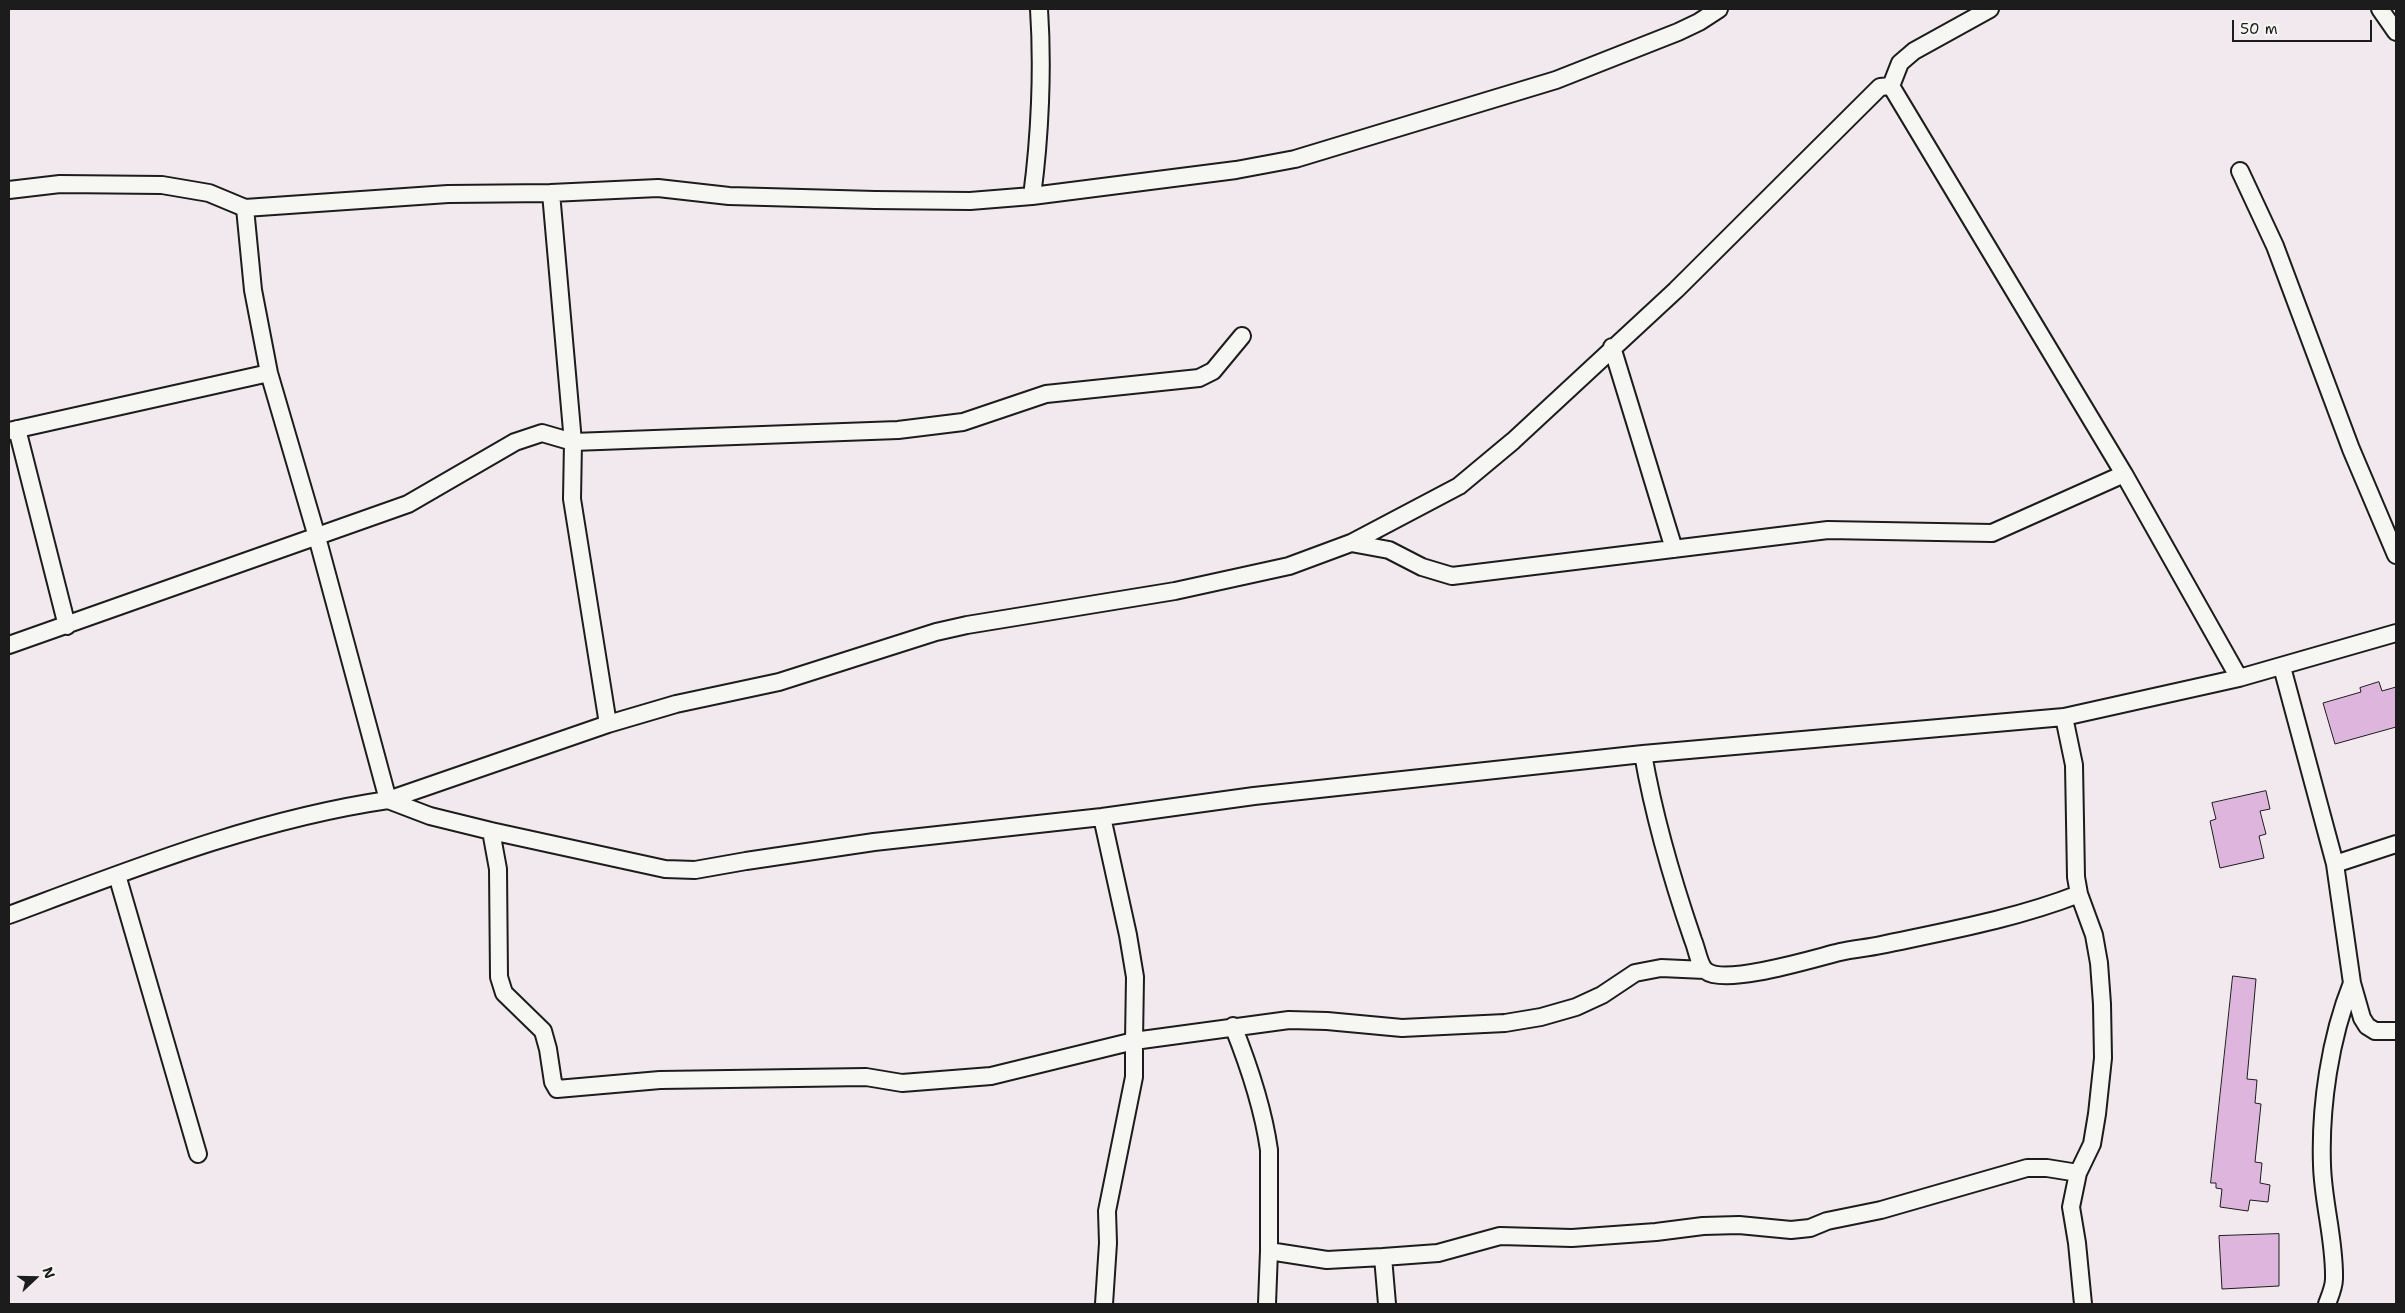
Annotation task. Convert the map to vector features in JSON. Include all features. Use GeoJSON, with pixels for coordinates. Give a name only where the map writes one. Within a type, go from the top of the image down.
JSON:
{"type":"FeatureCollection","features":[{"type":"Feature","properties":{"kind":"street"},"geometry":{"type":"LineString","coordinates":[[1032,196],[1036,169],[1041,51],[1039,9]]}},
{"type":"Feature","properties":{"kind":"street"},"geometry":{"type":"LineString","coordinates":[[9,190],[60,184],[162,185],[208,193],[245,208],[448,194],[552,193],[658,188],[729,196],[875,200],[970,201],[1032,196],[1236,170],[1295,159],[1556,80],[1678,32],[1699,22],[1719,9]]}},
{"type":"Feature","properties":{"kind":"street"},"geometry":{"type":"LineString","coordinates":[[1891,86],[1900,63],[1914,51],[1990,9]]}},
{"type":"Feature","properties":{"kind":"street"},"geometry":{"type":"LineString","coordinates":[[2380,9],[2396,32]]}},
{"type":"Feature","properties":{"kind":"street"},"geometry":{"type":"LineString","coordinates":[[9,915],[117,874],[243,833],[358,805],[388,800],[608,724],[676,704],[779,682],[936,632],[967,625],[1175,592],[1289,566],[1351,543],[1459,486],[1513,441],[1683,283],[1880,88],[1891,86]]}},
{"type":"Feature","properties":{"kind":"street"},"geometry":{"type":"LineString","coordinates":[[1891,86],[2124,474],[2239,678]]}},
{"type":"Feature","properties":{"kind":"street"},"geometry":{"type":"LineString","coordinates":[[2240,171],[2275,246],[2351,449],[2396,555]]}},
{"type":"Feature","properties":{"kind":"street"},"geometry":{"type":"LineString","coordinates":[[552,193],[573,442],[572,499],[608,724]]}},
{"type":"Feature","properties":{"kind":"street"},"geometry":{"type":"LineString","coordinates":[[245,208],[254,290],[269,373],[317,537],[388,800]]}},
{"type":"Feature","properties":{"kind":"street"},"geometry":{"type":"LineString","coordinates":[[9,645],[408,504],[515,442],[542,433],[573,442],[898,430],[963,422],[1046,394],[1199,378],[1213,371],[1242,336]]}},
{"type":"Feature","properties":{"kind":"street"},"geometry":{"type":"LineString","coordinates":[[1612,347],[1674,549]]}},
{"type":"Feature","properties":{"kind":"street"},"geometry":{"type":"LineString","coordinates":[[67,626],[13,430],[269,373]]}},
{"type":"Feature","properties":{"kind":"street"},"geometry":{"type":"LineString","coordinates":[[1351,543],[1389,550],[1422,567],[1452,576],[1828,530],[1992,533],[2124,474]]}},
{"type":"Feature","properties":{"kind":"street"},"geometry":{"type":"LineString","coordinates":[[388,800],[430,816],[490,831],[665,870],[695,870],[874,842],[1102,817],[1254,796],[1644,754],[2064,717],[2239,678],[2396,633]]}},
{"type":"Feature","properties":{"kind":"street"},"geometry":{"type":"LineString","coordinates":[[2282,667],[2335,864],[2352,983],[2362,1018],[2367,1026],[2375,1031],[2396,1032]]}},
{"type":"Feature","properties":{"kind":"street"},"geometry":{"type":"LineString","coordinates":[[2064,717],[2074,765],[2076,877],[2079,894],[2094,935],[2099,963],[2103,1058],[2092,1144],[2078,1173],[2071,1207],[2078,1251],[2083,1304]]}},
{"type":"Feature","properties":{"kind":"street"},"geometry":{"type":"LineString","coordinates":[[1644,754],[1649,789],[1663,844],[1679,899],[1704,970]]}},
{"type":"Feature","properties":{"kind":"street"},"geometry":{"type":"LineString","coordinates":[[1102,817],[1128,935],[1135,977],[1134,1076],[1106,1211],[1108,1243],[1104,1304]]}},
{"type":"Feature","properties":{"kind":"street"},"geometry":{"type":"LineString","coordinates":[[490,831],[498,869],[499,977],[504,993],[543,1032],[548,1049],[553,1082],[557,1089],[669,1080],[866,1077],[902,1083],[922,1082],[991,1076],[1134,1041],[1233,1026],[1289,1020],[1327,1021],[1402,1028],[1505,1022],[1541,1017],[1576,1007],[1602,995],[1635,972],[1661,968],[1704,970],[1724,975],[1755,972],[2017,915],[2079,894]]}},
{"type":"Feature","properties":{"kind":"street"},"geometry":{"type":"LineString","coordinates":[[2335,864],[2396,844]]}},
{"type":"Feature","properties":{"kind":"street"},"geometry":{"type":"LineString","coordinates":[[117,874],[198,1154]]}},
{"type":"Feature","properties":{"kind":"street"},"geometry":{"type":"LineString","coordinates":[[2327,1304],[2334,1280],[2322,1165],[2325,1108],[2330,1060],[2339,1015],[2352,983]]}},
{"type":"Feature","properties":{"kind":"street"},"geometry":{"type":"LineString","coordinates":[[1233,1026],[1249,1067],[1267,1135],[1269,1150],[1267,1304]]}},
{"type":"Feature","properties":{"kind":"street"},"geometry":{"type":"LineString","coordinates":[[1269,1251],[1327,1260],[1438,1253],[1500,1236],[1572,1238],[1656,1232],[1703,1226],[1739,1225],[1791,1230],[1810,1228],[1828,1221],[1881,1210],[2027,1168],[2047,1168],[2078,1173]]}},
{"type":"Feature","properties":{"kind":"street"},"geometry":{"type":"LineString","coordinates":[[1384,1257],[1387,1304]]}},
{"type":"Feature","properties":{"kind":"building"},"geometry":{"type":"Polygon","coordinates":[[[2379,682],[2382,691],[2396,687],[2396,727],[2335,744],[2323,703],[2361,692],[2360,688],[2379,682]]]}},
{"type":"Feature","properties":{"kind":"building"},"geometry":{"type":"Polygon","coordinates":[[[2266,791],[2270,809],[2260,811],[2266,834],[2259,836],[2264,858],[2220,868],[2210,821],[2216,819],[2212,803],[2266,791]]]}},
{"type":"Feature","properties":{"kind":"building"},"geometry":{"type":"Polygon","coordinates":[[[2233,976],[2256,979],[2247,1079],[2257,1080],[2255,1103],[2261,1104],[2255,1162],[2262,1163],[2260,1183],[2270,1185],[2268,1202],[2250,1200],[2248,1211],[2220,1207],[2222,1189],[2216,1188],[2216,1183],[2211,1183],[2233,976]]]}},
{"type":"Feature","properties":{"kind":"building"},"geometry":{"type":"Polygon","coordinates":[[[2279,1234],[2279,1286],[2222,1289],[2219,1236],[2279,1234]]]}}]}
